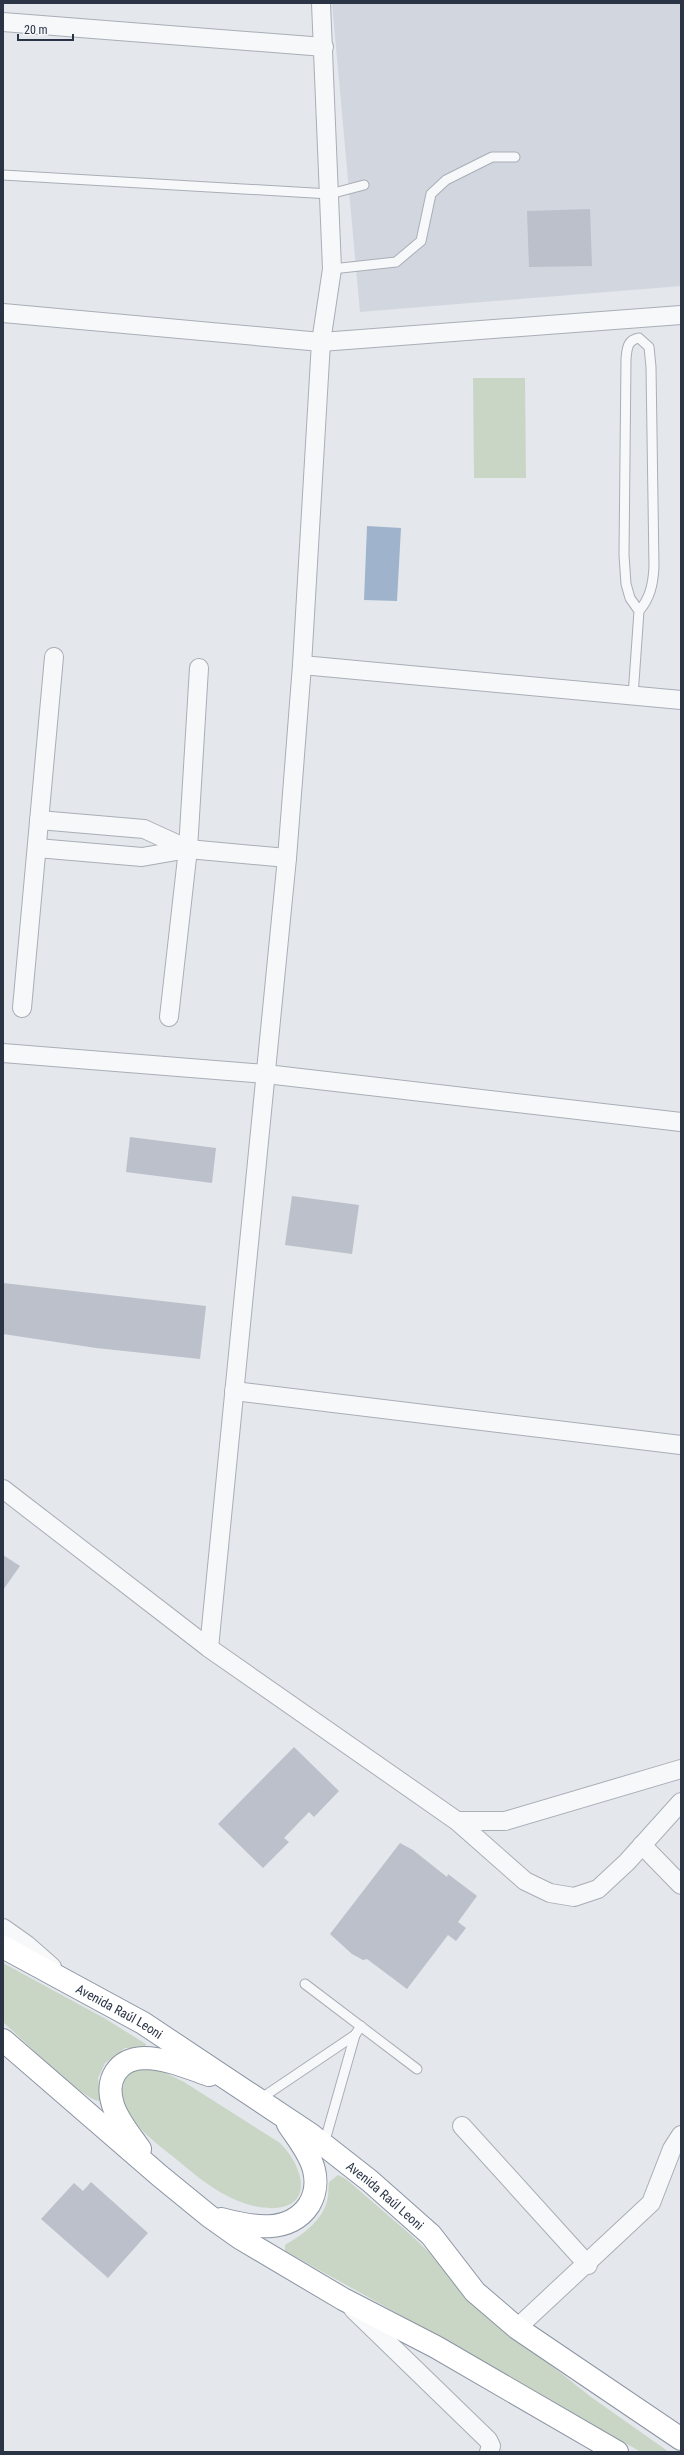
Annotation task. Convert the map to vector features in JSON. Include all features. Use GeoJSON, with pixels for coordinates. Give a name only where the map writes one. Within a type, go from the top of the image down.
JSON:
{"type":"FeatureCollection","features":[{"type":"Feature","properties":{"kind":"highway","name":"Avenida Raúl Leoni"},"geometry":{"type":"LineString","coordinates":[[3,1947],[143,2023],[260,2099],[324,2145],[370,2180],[431,2235],[475,2292],[517,2328],[681,2439]]}},
{"type":"Feature","properties":{"kind":"highway"},"geometry":{"type":"LineString","coordinates":[[3,2040],[208,2216],[277,2261],[342,2298],[436,2347],[618,2452]]}},
{"type":"Feature","properties":{"kind":"highway"},"geometry":{"type":"LineString","coordinates":[[160,2176],[135,2141],[112,2104],[111,2085],[115,2070],[122,2064],[143,2058],[190,2068],[239,2085]]}},
{"type":"Feature","properties":{"kind":"highway"},"geometry":{"type":"LineString","coordinates":[[208,2216],[248,2226],[270,2227],[298,2218],[306,2209],[313,2198],[316,2179],[314,2168],[309,2156],[281,2114]]}},
{"type":"Feature","properties":{"kind":"street"},"geometry":{"type":"LineString","coordinates":[[209,1648],[287,858],[302,665],[321,342],[332,269],[324,47],[320,3]]}},
{"type":"Feature","properties":{"kind":"street"},"geometry":{"type":"LineString","coordinates":[[3,22],[324,47]]}},
{"type":"Feature","properties":{"kind":"street"},"geometry":{"type":"LineString","coordinates":[[3,313],[321,342],[681,314]]}},
{"type":"Feature","properties":{"kind":"street"},"geometry":{"type":"LineString","coordinates":[[22,1008],[54,657]]}},
{"type":"Feature","properties":{"kind":"street"},"geometry":{"type":"LineString","coordinates":[[302,665],[681,700]]}},
{"type":"Feature","properties":{"kind":"street"},"geometry":{"type":"LineString","coordinates":[[169,1017],[188,849],[199,668]]}},
{"type":"Feature","properties":{"kind":"street"},"geometry":{"type":"LineString","coordinates":[[39,820],[144,830],[188,849]]}},
{"type":"Feature","properties":{"kind":"street"},"geometry":{"type":"LineString","coordinates":[[37,848],[142,857],[188,849],[287,858]]}},
{"type":"Feature","properties":{"kind":"street"},"geometry":{"type":"LineString","coordinates":[[3,1053],[266,1074],[681,1122]]}},
{"type":"Feature","properties":{"kind":"street"},"geometry":{"type":"LineString","coordinates":[[234,1391],[681,1444]]}},
{"type":"Feature","properties":{"kind":"street"},"geometry":{"type":"LineString","coordinates":[[3,1489],[209,1648],[457,1821],[524,1881],[550,1893],[574,1897],[598,1889],[642,1845],[681,1802]]}},
{"type":"Feature","properties":{"kind":"street"},"geometry":{"type":"LineString","coordinates":[[457,1821],[505,1821],[681,1769]]}},
{"type":"Feature","properties":{"kind":"street"},"geometry":{"type":"LineString","coordinates":[[642,1845],[681,1885]]}},
{"type":"Feature","properties":{"kind":"street","name":"Avenida Raúl Leoni"},"geometry":{"type":"LineString","coordinates":[[3,1928],[27,1945],[66,1980]]}},
{"type":"Feature","properties":{"kind":"street"},"geometry":{"type":"LineString","coordinates":[[462,2126],[588,2265]]}},
{"type":"Feature","properties":{"kind":"street"},"geometry":{"type":"LineString","coordinates":[[517,2328],[588,2265],[651,2203],[672,2149],[681,2135]]}},
{"type":"Feature","properties":{"kind":"street"},"geometry":{"type":"LineString","coordinates":[[342,2298],[488,2440],[491,2446],[490,2452]]}},
{"type":"Feature","properties":{"kind":"lane"},"geometry":{"type":"LineString","coordinates":[[332,269],[396,262],[422,241],[431,194],[446,180],[492,157],[515,157]]}},
{"type":"Feature","properties":{"kind":"lane"},"geometry":{"type":"LineString","coordinates":[[3,175],[330,194],[364,186]]}},
{"type":"Feature","properties":{"kind":"lane"},"geometry":{"type":"LineString","coordinates":[[633,696],[639,612],[648,600],[653,583],[654,568],[651,366],[649,347],[639,338],[632,339],[629,343],[626,359],[624,555],[626,584],[630,598],[639,612]]}},
{"type":"Feature","properties":{"kind":"lane"},"geometry":{"type":"LineString","coordinates":[[305,1984],[417,2069]]}},
{"type":"Feature","properties":{"kind":"lane"},"geometry":{"type":"LineString","coordinates":[[324,2145],[355,2035],[361,2026]]}},
{"type":"Feature","properties":{"kind":"lane"},"geometry":{"type":"LineString","coordinates":[[260,2099],[355,2035]]}},
{"type":"Feature","properties":{"kind":"shaded area"},"geometry":{"type":"Polygon","coordinates":[[[332,3],[681,3],[681,286],[360,312],[332,3]]]}},
{"type":"Feature","properties":{"kind":"green space"},"geometry":{"type":"Polygon","coordinates":[[[473,378],[525,378],[526,478],[474,478],[473,378]]]}},
{"type":"Feature","properties":{"kind":"green space"},"geometry":{"type":"Polygon","coordinates":[[[3,1963],[104,2018],[146,2044],[145,2048],[125,2048],[105,2063],[98,2078],[101,2101],[93,2099],[68,2081],[3,2022],[3,1963]]]}},
{"type":"Feature","properties":{"kind":"green space"},"geometry":{"type":"Polygon","coordinates":[[[143,2068],[162,2071],[184,2082],[280,2143],[290,2154],[297,2166],[301,2189],[297,2198],[289,2205],[277,2208],[259,2207],[236,2200],[214,2189],[156,2143],[145,2133],[128,2113],[123,2101],[121,2088],[124,2075],[143,2068]]]}},
{"type":"Feature","properties":{"kind":"green space"},"geometry":{"type":"Polygon","coordinates":[[[338,2175],[346,2179],[411,2235],[528,2347],[591,2397],[669,2452],[641,2452],[458,2347],[285,2251],[285,2245],[310,2227],[321,2215],[328,2199],[329,2182],[338,2175]]]}},
{"type":"Feature","properties":{"kind":"water"},"geometry":{"type":"Polygon","coordinates":[[[367,526],[401,528],[397,601],[364,600],[367,526]]]}},
{"type":"Feature","properties":{"kind":"building"},"geometry":{"type":"Polygon","coordinates":[[[590,209],[592,266],[529,267],[527,211],[590,209]]]}},
{"type":"Feature","properties":{"kind":"building"},"geometry":{"type":"Polygon","coordinates":[[[130,1137],[216,1148],[212,1183],[126,1172],[130,1137]]]}},
{"type":"Feature","properties":{"kind":"building"},"geometry":{"type":"Polygon","coordinates":[[[292,1196],[359,1205],[352,1254],[285,1245],[292,1196]]]}},
{"type":"Feature","properties":{"kind":"building"},"geometry":{"type":"Polygon","coordinates":[[[3,1283],[206,1306],[200,1359],[96,1348],[3,1334],[3,1283]]]}},
{"type":"Feature","properties":{"kind":"building"},"geometry":{"type":"Polygon","coordinates":[[[3,1555],[20,1566],[3,1590],[3,1555]]]}},
{"type":"Feature","properties":{"kind":"building"},"geometry":{"type":"Polygon","coordinates":[[[294,1747],[339,1791],[314,1817],[309,1812],[284,1838],[289,1842],[263,1868],[218,1824],[294,1747]]]}},
{"type":"Feature","properties":{"kind":"building"},"geometry":{"type":"Polygon","coordinates":[[[400,1843],[413,1850],[447,1877],[448,1874],[477,1896],[458,1922],[466,1928],[456,1941],[448,1935],[407,1989],[367,1959],[363,1960],[352,1954],[330,1934],[400,1843]]]}},
{"type":"Feature","properties":{"kind":"building"},"geometry":{"type":"Polygon","coordinates":[[[91,2182],[148,2233],[108,2278],[41,2219],[74,2183],[83,2191],[91,2182]]]}}]}
